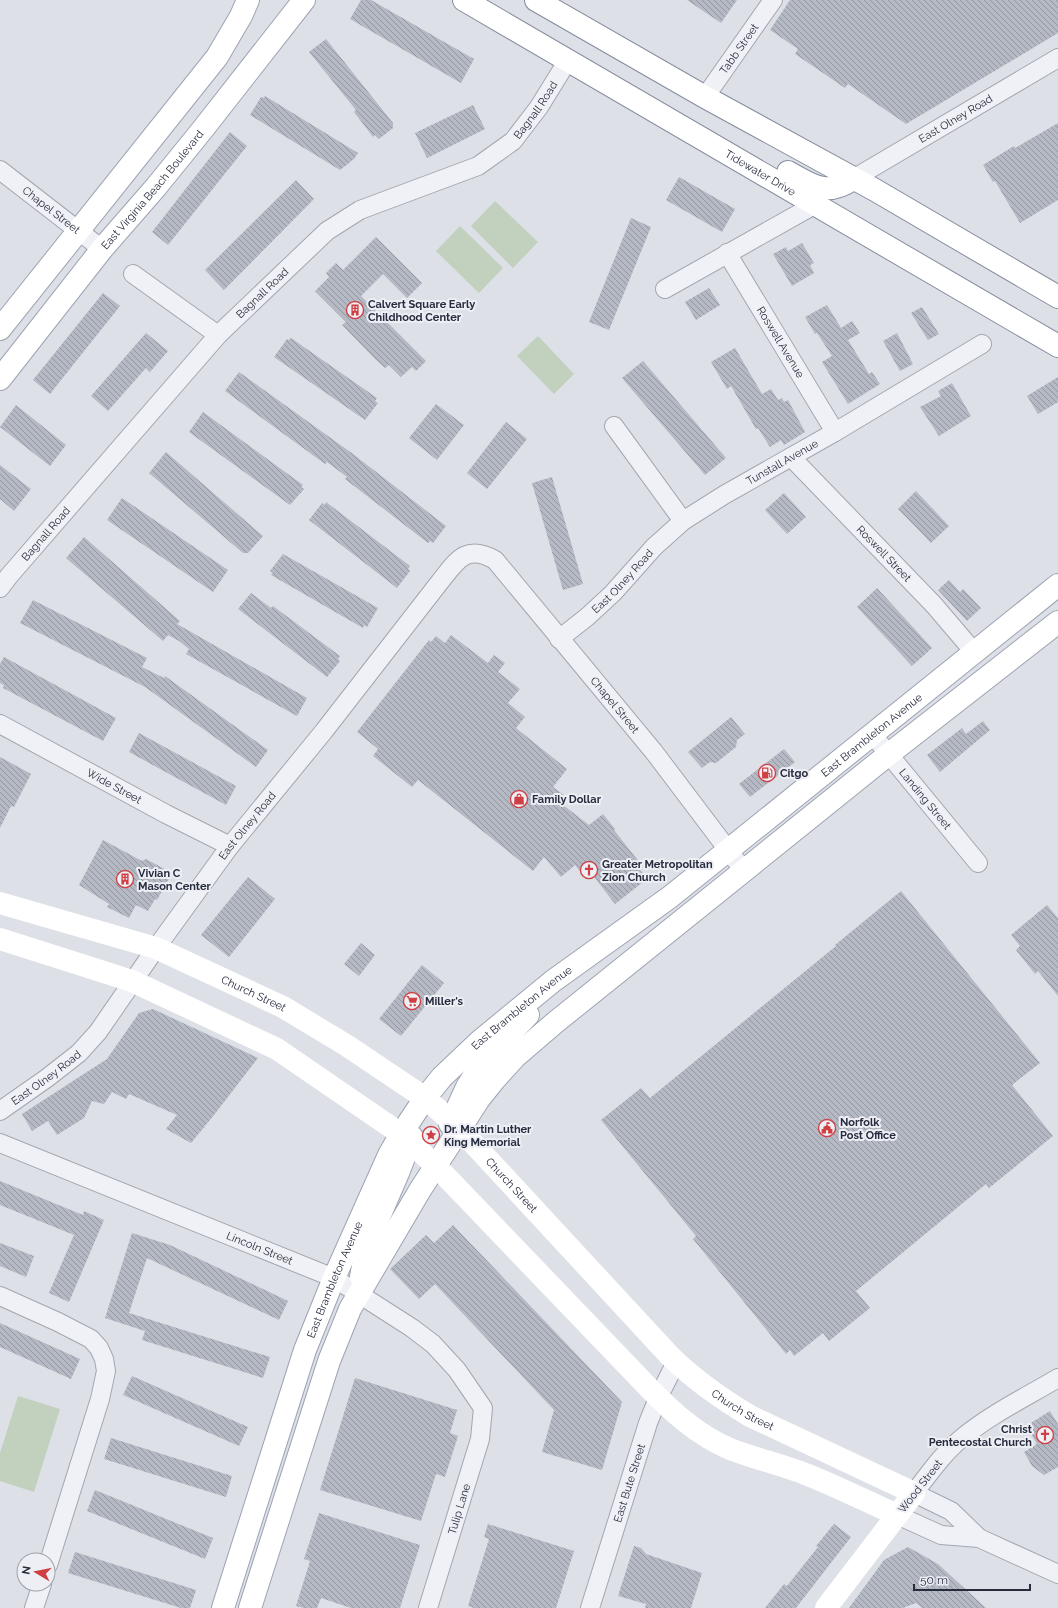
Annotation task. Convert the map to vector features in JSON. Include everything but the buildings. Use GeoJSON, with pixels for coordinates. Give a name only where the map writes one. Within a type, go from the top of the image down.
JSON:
{"type":"FeatureCollection","features":[{"type":"Feature","properties":{"kind":"main road"},"geometry":{"type":"LineString","coordinates":[[0,329],[217,57],[241,16],[248,0]]}},
{"type":"Feature","properties":{"kind":"main road","name":"East Virginia Beach Boulevard"},"geometry":{"type":"LineString","coordinates":[[0,379],[102,249],[156,187],[203,129],[304,0]]}},
{"type":"Feature","properties":{"kind":"main road","name":"Tidewater Drive"},"geometry":{"type":"LineString","coordinates":[[464,0],[1058,346]]}},
{"type":"Feature","properties":{"kind":"main road"},"geometry":{"type":"LineString","coordinates":[[536,0],[704,97],[853,180],[882,194],[1058,297]]}},
{"type":"Feature","properties":{"kind":"main road"},"geometry":{"type":"LineString","coordinates":[[680,126],[741,146],[808,183],[824,189],[833,189],[844,186],[853,180]]}},
{"type":"Feature","properties":{"kind":"main road","name":"East Brambleton Avenue"},"geometry":{"type":"LineString","coordinates":[[223,1608],[296,1377],[315,1324],[389,1155],[405,1138],[425,1098],[442,1077],[465,1054],[542,989],[670,897],[1058,585]]}},
{"type":"Feature","properties":{"kind":"main road"},"geometry":{"type":"LineString","coordinates":[[455,1125],[495,1079],[535,1039],[889,754],[1058,622]]}},
{"type":"Feature","properties":{"kind":"main road","name":"Church Street"},"geometry":{"type":"LineString","coordinates":[[0,903],[156,948],[283,1006],[346,1045],[425,1098],[455,1125],[676,1362],[709,1390],[750,1416],[914,1493]]}},
{"type":"Feature","properties":{"kind":"main road","name":"Church Street"},"geometry":{"type":"LineString","coordinates":[[0,939],[132,981],[277,1049],[405,1138],[436,1164],[658,1398],[688,1424],[719,1444],[815,1478],[897,1515]]}},
{"type":"Feature","properties":{"kind":"main road"},"geometry":{"type":"LineString","coordinates":[[250,1608],[329,1361],[350,1309],[436,1164],[455,1125],[467,1087],[483,1062],[528,1015],[542,989]]}},
{"type":"Feature","properties":{"kind":"main road"},"geometry":{"type":"LineString","coordinates":[[358,1294],[367,1245],[398,1174],[405,1138]]}},
{"type":"Feature","properties":{"kind":"main road","name":"Wood Street"},"geometry":{"type":"LineString","coordinates":[[826,1608],[914,1493]]}},
{"type":"Feature","properties":{"kind":"street","name":"Tabb Street"},"geometry":{"type":"LineString","coordinates":[[704,97],[773,0]]}},
{"type":"Feature","properties":{"kind":"street","name":"East Olney Road"},"geometry":{"type":"LineString","coordinates":[[853,180],[1058,58]]}},
{"type":"Feature","properties":{"kind":"street","name":"Bagnall Road"},"geometry":{"type":"LineString","coordinates":[[0,588],[19,564],[218,336],[327,231],[360,210],[478,166],[513,141],[540,107],[568,60]]}},
{"type":"Feature","properties":{"kind":"street","name":"Chapel Street"},"geometry":{"type":"LineString","coordinates":[[0,170],[102,249]]}},
{"type":"Feature","properties":{"kind":"street"},"geometry":{"type":"LineString","coordinates":[[665,289],[816,204]]}},
{"type":"Feature","properties":{"kind":"street","name":"Roswell Avenue"},"geometry":{"type":"LineString","coordinates":[[727,253],[835,432]]}},
{"type":"Feature","properties":{"kind":"street"},"geometry":{"type":"LineString","coordinates":[[133,274],[218,336]]}},
{"type":"Feature","properties":{"kind":"street","name":"Tunstall Avenue"},"geometry":{"type":"LineString","coordinates":[[683,521],[724,495],[835,432],[982,344]]}},
{"type":"Feature","properties":{"kind":"street"},"geometry":{"type":"LineString","coordinates":[[614,426],[683,521]]}},
{"type":"Feature","properties":{"kind":"street","name":"Roswell Street"},"geometry":{"type":"LineString","coordinates":[[791,457],[934,605],[974,652]]}},
{"type":"Feature","properties":{"kind":"street","name":"East Olney Road"},"geometry":{"type":"LineString","coordinates":[[559,639],[587,617],[613,593],[654,547],[683,521]]}},
{"type":"Feature","properties":{"kind":"street","name":"Chapel Street"},"geometry":{"type":"LineString","coordinates":[[474,553],[485,554],[495,560],[654,752],[744,871]]}},
{"type":"Feature","properties":{"kind":"street","name":"East Olney Road"},"geometry":{"type":"LineString","coordinates":[[0,1111],[47,1078],[79,1053],[98,1032],[132,981],[230,846],[324,731],[458,560],[474,553]]}},
{"type":"Feature","properties":{"kind":"street","name":"Wide Street"},"geometry":{"type":"LineString","coordinates":[[0,724],[166,814],[230,846]]}},
{"type":"Feature","properties":{"kind":"street","name":"Landing Street"},"geometry":{"type":"LineString","coordinates":[[872,734],[978,863]]}},
{"type":"Feature","properties":{"kind":"street","name":"Lincoln Street"},"geometry":{"type":"LineString","coordinates":[[0,1143],[334,1278],[412,1328],[433,1344],[457,1370],[483,1408]]}},
{"type":"Feature","properties":{"kind":"street"},"geometry":{"type":"LineString","coordinates":[[0,1296],[58,1322],[91,1339],[99,1348],[104,1359],[106,1371],[100,1399],[52,1552]]}},
{"type":"Feature","properties":{"kind":"street","name":"East Bute Street"},"geometry":{"type":"LineString","coordinates":[[590,1608],[648,1423],[658,1398],[676,1362]]}},
{"type":"Feature","properties":{"kind":"street","name":"Wood Street"},"geometry":{"type":"LineString","coordinates":[[914,1493],[936,1464],[961,1438],[1058,1378]]}},
{"type":"Feature","properties":{"kind":"street","name":"Tulip Lane"},"geometry":{"type":"LineString","coordinates":[[428,1608],[480,1439],[483,1408]]}},
{"type":"Feature","properties":{"kind":"street","name":"Church Street"},"geometry":{"type":"LineString","coordinates":[[914,1493],[951,1511],[979,1538],[1058,1574]]}},
{"type":"Feature","properties":{"kind":"street","name":"Church Street"},"geometry":{"type":"LineString","coordinates":[[897,1515],[941,1535],[979,1538]]}},
{"type":"Feature","properties":{"kind":"street"},"geometry":{"type":"LineString","coordinates":[[34,1608],[39,1592]]}},
{"type":"Feature","properties":{"kind":"green space"},"geometry":{"type":"Polygon","coordinates":[[[495,201],[538,242],[513,268],[471,226],[495,201]]]}},
{"type":"Feature","properties":{"kind":"green space"},"geometry":{"type":"Polygon","coordinates":[[[460,226],[503,268],[479,293],[436,251],[460,226]]]}},
{"type":"Feature","properties":{"kind":"green space"},"geometry":{"type":"Polygon","coordinates":[[[538,336],[574,374],[554,394],[517,356],[538,336]]]}},
{"type":"Feature","properties":{"kind":"green space"},"geometry":{"type":"Polygon","coordinates":[[[18,1396],[60,1409],[34,1492],[0,1481],[0,1453],[18,1396]]]}},
{"type":"Feature","properties":{"kind":"place","name":"Calvert Square Early Childhood Center"},"geometry":{"type":"Point","coordinates":[355,310]}},
{"type":"Feature","properties":{"kind":"place","name":"Citgo"},"geometry":{"type":"Point","coordinates":[767,773]}},
{"type":"Feature","properties":{"kind":"place","name":"Family Dollar"},"geometry":{"type":"Point","coordinates":[519,799]}},
{"type":"Feature","properties":{"kind":"place","name":"Greater Metropolitan Zion Church"},"geometry":{"type":"Point","coordinates":[589,870]}},
{"type":"Feature","properties":{"kind":"place","name":"Vivian C Mason Center"},"geometry":{"type":"Point","coordinates":[125,879]}},
{"type":"Feature","properties":{"kind":"place","name":"Miller's"},"geometry":{"type":"Point","coordinates":[412,1001]}},
{"type":"Feature","properties":{"kind":"place","name":"Norfolk Post Office"},"geometry":{"type":"Point","coordinates":[827,1128]}},
{"type":"Feature","properties":{"kind":"place","name":"Dr. Martin Luther King Memorial"},"geometry":{"type":"Point","coordinates":[431,1135]}},
{"type":"Feature","properties":{"kind":"place","name":"Christ Pentecostal Church"},"geometry":{"type":"Point","coordinates":[1045,1435]}}]}
